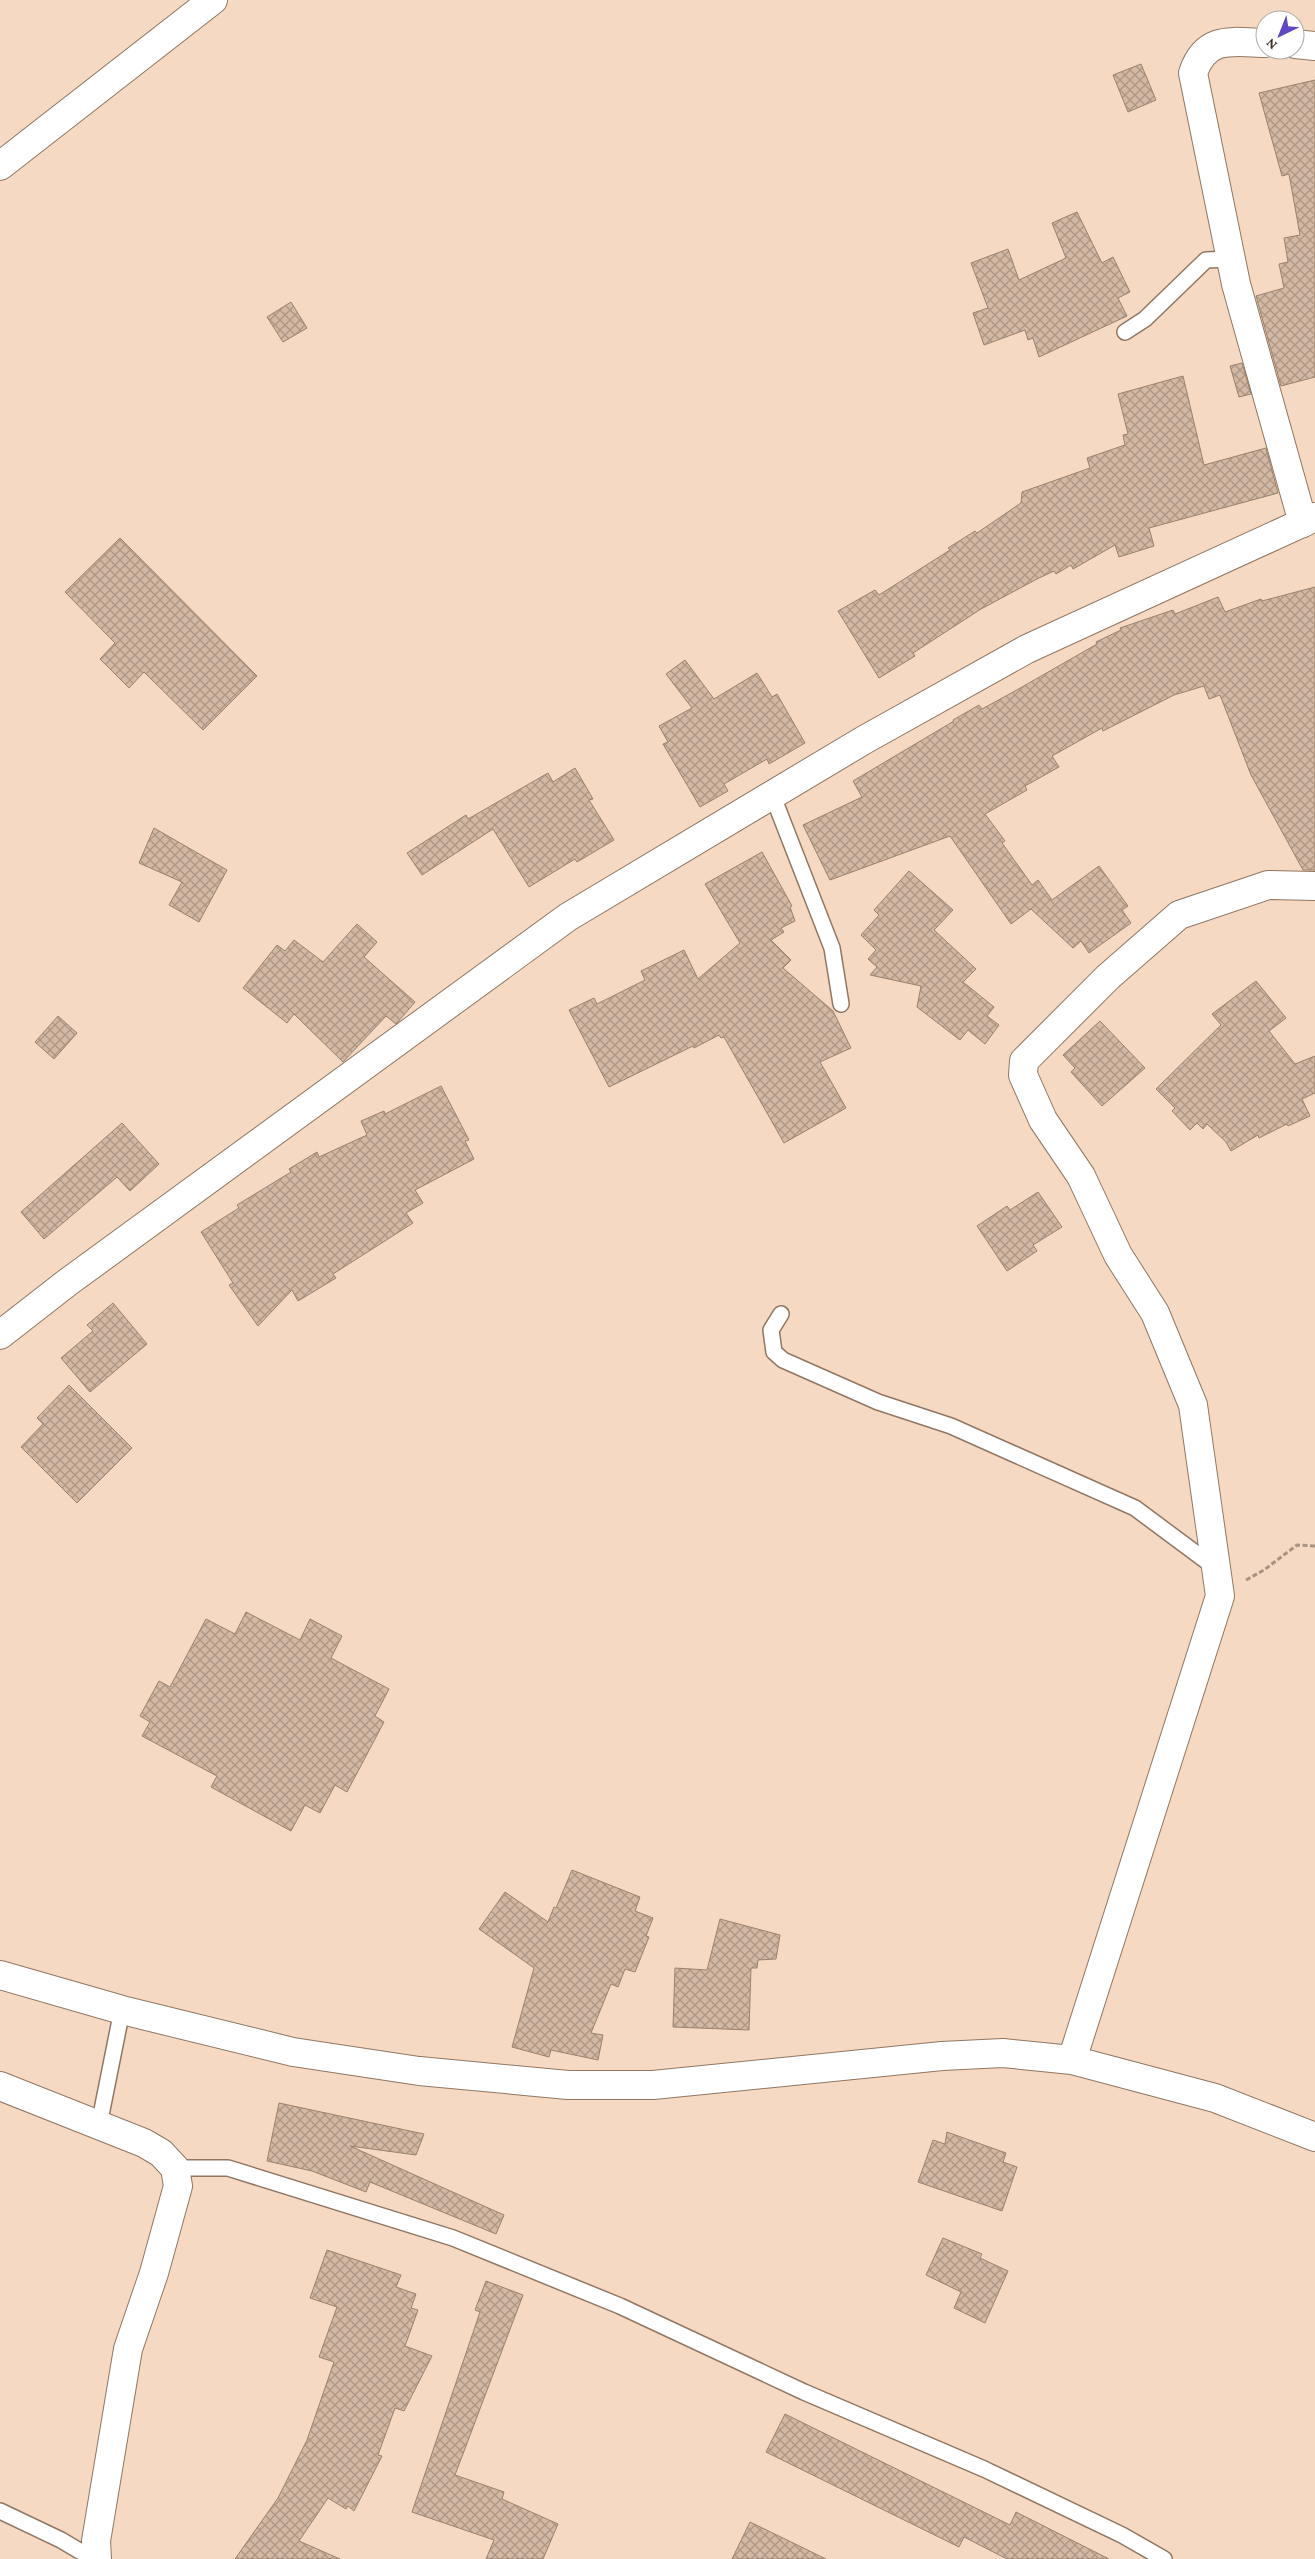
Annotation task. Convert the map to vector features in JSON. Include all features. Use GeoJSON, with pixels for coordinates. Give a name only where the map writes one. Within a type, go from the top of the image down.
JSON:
{"type":"FeatureCollection","features":[{"type":"Feature","properties":{"kind":"street"},"geometry":{"type":"LineString","coordinates":[[0,166],[213,0]]}},
{"type":"Feature","properties":{"kind":"street"},"geometry":{"type":"LineString","coordinates":[[0,1335],[76,1276],[568,918],[772,794],[1027,649],[1309,520],[1236,284],[1193,73],[1198,59],[1207,49],[1228,40],[1255,42]]}},
{"type":"Feature","properties":{"kind":"street"},"geometry":{"type":"LineString","coordinates":[[1072,2060],[1219,1583],[1193,1404],[1155,1312],[1118,1255],[1081,1176],[1043,1120],[1023,1076],[1024,1061],[1108,977],[1179,916],[1268,885],[1315,886]]}},
{"type":"Feature","properties":{"kind":"street"},"geometry":{"type":"LineString","coordinates":[[0,1975],[122,2010],[292,2052],[419,2071],[568,2085],[653,2085],[942,2056],[1003,2054],[1072,2060],[1215,2098],[1315,2137]]}},
{"type":"Feature","properties":{"kind":"street"},"geometry":{"type":"LineString","coordinates":[[0,2086],[144,2143],[161,2153],[175,2168],[178,2186],[154,2273],[128,2349],[96,2541],[97,2559]]}},
{"type":"Feature","properties":{"kind":"lane"},"geometry":{"type":"LineString","coordinates":[[1126,332],[1145,319],[1206,260],[1231,259]]}},
{"type":"Feature","properties":{"kind":"lane"},"geometry":{"type":"LineString","coordinates":[[772,794],[832,948],[841,1004]]}},
{"type":"Feature","properties":{"kind":"lane"},"geometry":{"type":"LineString","coordinates":[[781,1314],[771,1330],[774,1352],[783,1360],[878,1402],[951,1426],[1135,1508],[1219,1583]]}},
{"type":"Feature","properties":{"kind":"lane"},"geometry":{"type":"LineString","coordinates":[[99,2125],[122,2010]]}},
{"type":"Feature","properties":{"kind":"lane"},"geometry":{"type":"LineString","coordinates":[[175,2168],[228,2168],[453,2238],[620,2306],[804,2392],[984,2469],[1122,2535],[1164,2559]]}},
{"type":"Feature","properties":{"kind":"lane"},"geometry":{"type":"LineString","coordinates":[[0,2511],[61,2540],[93,2559]]}},
{"type":"Feature","properties":{"kind":"path"},"geometry":{"type":"LineString","coordinates":[[1219,1583],[1264,1570],[1297,1545],[1309,1544],[1315,1546]]}},
{"type":"Feature","properties":{"kind":"building"},"geometry":{"type":"Polygon","coordinates":[[[1141,64],[1156,100],[1128,112],[1113,75],[1141,64]]]}},
{"type":"Feature","properties":{"kind":"building"},"geometry":{"type":"Polygon","coordinates":[[[1315,80],[1315,377],[1281,386],[1256,296],[1284,288],[1279,264],[1288,262],[1284,238],[1300,235],[1289,174],[1282,176],[1259,93],[1315,80]]]}},
{"type":"Feature","properties":{"kind":"building"},"geometry":{"type":"Polygon","coordinates":[[[1077,212],[1102,263],[1113,257],[1130,292],[1118,298],[1127,316],[1039,357],[1033,338],[1028,340],[1025,330],[984,345],[973,313],[988,308],[971,263],[1008,249],[1019,280],[1066,258],[1052,223],[1077,212]]]}},
{"type":"Feature","properties":{"kind":"building"},"geometry":{"type":"Polygon","coordinates":[[[291,302],[307,328],[283,342],[267,317],[291,302]]]}},
{"type":"Feature","properties":{"kind":"building"},"geometry":{"type":"Polygon","coordinates":[[[1242,363],[1251,394],[1239,397],[1230,366],[1242,363]]]}},
{"type":"Feature","properties":{"kind":"building"},"geometry":{"type":"Polygon","coordinates":[[[1183,376],[1204,465],[1266,448],[1278,493],[1149,528],[1154,546],[1119,557],[1115,545],[1073,569],[1071,565],[1056,574],[1054,571],[981,609],[913,653],[915,656],[879,678],[838,611],[875,590],[879,595],[950,550],[948,548],[975,531],[977,533],[1021,503],[1022,492],[1090,468],[1087,458],[1125,445],[1123,435],[1128,434],[1118,394],[1183,376]]]}},
{"type":"Feature","properties":{"kind":"building"},"geometry":{"type":"Polygon","coordinates":[[[120,538],[257,676],[203,730],[144,672],[129,688],[100,659],[115,643],[65,592],[120,538]]]}},
{"type":"Feature","properties":{"kind":"building"},"geometry":{"type":"Polygon","coordinates":[[[1315,587],[1315,870],[1303,870],[1251,775],[1220,695],[1209,699],[1204,686],[1174,695],[1103,731],[1102,728],[1052,756],[1059,767],[1025,786],[1027,790],[985,814],[1005,841],[1002,843],[1032,885],[1038,880],[1052,900],[1099,866],[1128,906],[1122,910],[1131,923],[1089,953],[1081,941],[1073,948],[1031,909],[1011,924],[950,836],[830,880],[803,825],[862,797],[853,781],[953,720],[979,705],[982,709],[1015,691],[1097,644],[1096,642],[1121,630],[1120,628],[1173,610],[1175,614],[1218,597],[1225,612],[1261,599],[1262,601],[1315,587]]]}},
{"type":"Feature","properties":{"kind":"building"},"geometry":{"type":"Polygon","coordinates":[[[685,660],[714,699],[757,673],[772,697],[777,694],[805,743],[769,764],[767,759],[724,784],[728,791],[700,807],[663,744],[668,742],[659,726],[692,708],[666,674],[685,660]]]}},
{"type":"Feature","properties":{"kind":"building"},"geometry":{"type":"Polygon","coordinates":[[[575,768],[593,799],[589,800],[614,840],[577,862],[575,859],[529,887],[493,829],[422,875],[407,853],[466,815],[468,819],[548,773],[553,782],[575,768]]]}},
{"type":"Feature","properties":{"kind":"building"},"geometry":{"type":"Polygon","coordinates":[[[154,828],[227,870],[199,922],[169,905],[182,882],[139,863],[154,828]]]}},
{"type":"Feature","properties":{"kind":"building"},"geometry":{"type":"Polygon","coordinates":[[[762,852],[792,906],[790,907],[795,921],[781,928],[784,932],[771,940],[791,960],[783,968],[833,1011],[851,1048],[820,1062],[846,1108],[784,1143],[724,1037],[721,1038],[719,1035],[694,1048],[693,1046],[609,1087],[569,1010],[594,998],[597,1004],[645,980],[641,971],[684,950],[698,979],[740,943],[705,884],[762,852]]]}},
{"type":"Feature","properties":{"kind":"building"},"geometry":{"type":"Polygon","coordinates":[[[909,871],[953,910],[934,930],[976,969],[963,982],[994,1007],[987,1016],[999,1025],[985,1044],[968,1030],[960,1040],[917,1007],[921,986],[870,975],[877,967],[868,959],[876,950],[861,935],[879,915],[874,910],[909,871]]]}},
{"type":"Feature","properties":{"kind":"building"},"geometry":{"type":"Polygon","coordinates":[[[357,924],[377,942],[364,957],[415,1002],[396,1024],[386,1016],[343,1062],[294,1014],[287,1023],[243,988],[277,945],[285,951],[294,940],[323,962],[357,924]]]}},
{"type":"Feature","properties":{"kind":"building"},"geometry":{"type":"Polygon","coordinates":[[[1256,981],[1286,1018],[1269,1031],[1295,1064],[1315,1056],[1315,1093],[1302,1099],[1310,1116],[1288,1126],[1287,1124],[1259,1138],[1258,1135],[1231,1151],[1226,1142],[1207,1124],[1203,1129],[1197,1123],[1190,1130],[1172,1111],[1175,1108],[1156,1089],[1221,1025],[1212,1014],[1256,981]]]}},
{"type":"Feature","properties":{"kind":"building"},"geometry":{"type":"Polygon","coordinates":[[[58,1016],[77,1033],[54,1059],[35,1042],[58,1016]]]}},
{"type":"Feature","properties":{"kind":"building"},"geometry":{"type":"Polygon","coordinates":[[[1100,1021],[1145,1068],[1102,1106],[1071,1072],[1075,1068],[1063,1055],[1100,1021]]]}},
{"type":"Feature","properties":{"kind":"building"},"geometry":{"type":"Polygon","coordinates":[[[441,1086],[469,1140],[465,1141],[474,1159],[415,1190],[423,1203],[406,1213],[413,1223],[333,1274],[336,1278],[298,1301],[292,1290],[258,1326],[229,1285],[233,1283],[201,1232],[239,1208],[237,1205],[291,1172],[289,1169],[317,1152],[319,1157],[367,1135],[361,1121],[384,1111],[385,1114],[441,1086]]]}},
{"type":"Feature","properties":{"kind":"building"},"geometry":{"type":"Polygon","coordinates":[[[122,1123],[159,1164],[130,1191],[117,1177],[44,1239],[21,1212],[122,1123]]]}},
{"type":"Feature","properties":{"kind":"building"},"geometry":{"type":"Polygon","coordinates":[[[1038,1192],[1062,1227],[1033,1245],[1037,1251],[1007,1271],[977,1226],[1007,1206],[1010,1210],[1038,1192]]]}},
{"type":"Feature","properties":{"kind":"building"},"geometry":{"type":"Polygon","coordinates":[[[113,1303],[147,1344],[90,1392],[61,1358],[93,1331],[87,1325],[113,1303]]]}},
{"type":"Feature","properties":{"kind":"building"},"geometry":{"type":"Polygon","coordinates":[[[69,1385],[132,1448],[77,1503],[21,1447],[43,1424],[37,1418],[69,1385]]]}},
{"type":"Feature","properties":{"kind":"building"},"geometry":{"type":"Polygon","coordinates":[[[246,1612],[300,1640],[310,1619],[342,1636],[331,1658],[389,1689],[375,1716],[384,1722],[347,1792],[335,1785],[320,1813],[305,1805],[291,1831],[211,1787],[217,1776],[142,1736],[150,1722],[140,1716],[159,1681],[170,1687],[206,1619],[235,1634],[246,1612]]]}},
{"type":"Feature","properties":{"kind":"building"},"geometry":{"type":"Polygon","coordinates":[[[572,1870],[640,1897],[635,1911],[653,1918],[646,1936],[649,1937],[635,1972],[625,1969],[618,1987],[611,1984],[591,2033],[603,2035],[598,2060],[551,2050],[549,2057],[512,2047],[534,1968],[479,1929],[505,1892],[548,1922],[572,1870]]]}},
{"type":"Feature","properties":{"kind":"building"},"geometry":{"type":"Polygon","coordinates":[[[720,1919],[780,1935],[776,1959],[758,1960],[757,1968],[751,1968],[749,2030],[673,2027],[675,1968],[707,1970],[720,1919]]]}},
{"type":"Feature","properties":{"kind":"building"},"geometry":{"type":"Polygon","coordinates":[[[279,2103],[424,2134],[416,2155],[350,2146],[504,2215],[496,2234],[370,2182],[366,2192],[312,2171],[267,2161],[279,2103]]]}},
{"type":"Feature","properties":{"kind":"building"},"geometry":{"type":"Polygon","coordinates":[[[947,2132],[1006,2153],[1003,2162],[1017,2167],[1002,2211],[918,2182],[933,2140],[945,2144],[947,2132]]]}},
{"type":"Feature","properties":{"kind":"building"},"geometry":{"type":"Polygon","coordinates":[[[943,2238],[982,2254],[980,2258],[1008,2271],[985,2323],[954,2308],[961,2292],[926,2275],[943,2238]]]}},
{"type":"Feature","properties":{"kind":"building"},"geometry":{"type":"Polygon","coordinates":[[[327,2250],[401,2275],[396,2287],[416,2294],[411,2308],[418,2310],[405,2346],[432,2356],[404,2411],[395,2408],[378,2455],[382,2456],[354,2511],[348,2506],[346,2509],[328,2498],[299,2541],[340,2559],[235,2559],[278,2498],[307,2440],[334,2362],[319,2357],[337,2307],[310,2298],[327,2250]]]}},
{"type":"Feature","properties":{"kind":"building"},"geometry":{"type":"Polygon","coordinates":[[[486,2281],[523,2295],[455,2475],[504,2492],[502,2499],[558,2524],[543,2559],[486,2559],[494,2540],[412,2512],[480,2312],[475,2310],[486,2281]]]}},
{"type":"Feature","properties":{"kind":"building"},"geometry":{"type":"Polygon","coordinates":[[[785,2414],[1010,2525],[1016,2512],[1109,2559],[1007,2559],[964,2537],[959,2547],[766,2452],[785,2414]]]}},
{"type":"Feature","properties":{"kind":"building"},"geometry":{"type":"Polygon","coordinates":[[[750,2522],[826,2559],[732,2559],[750,2522]]]}}]}
